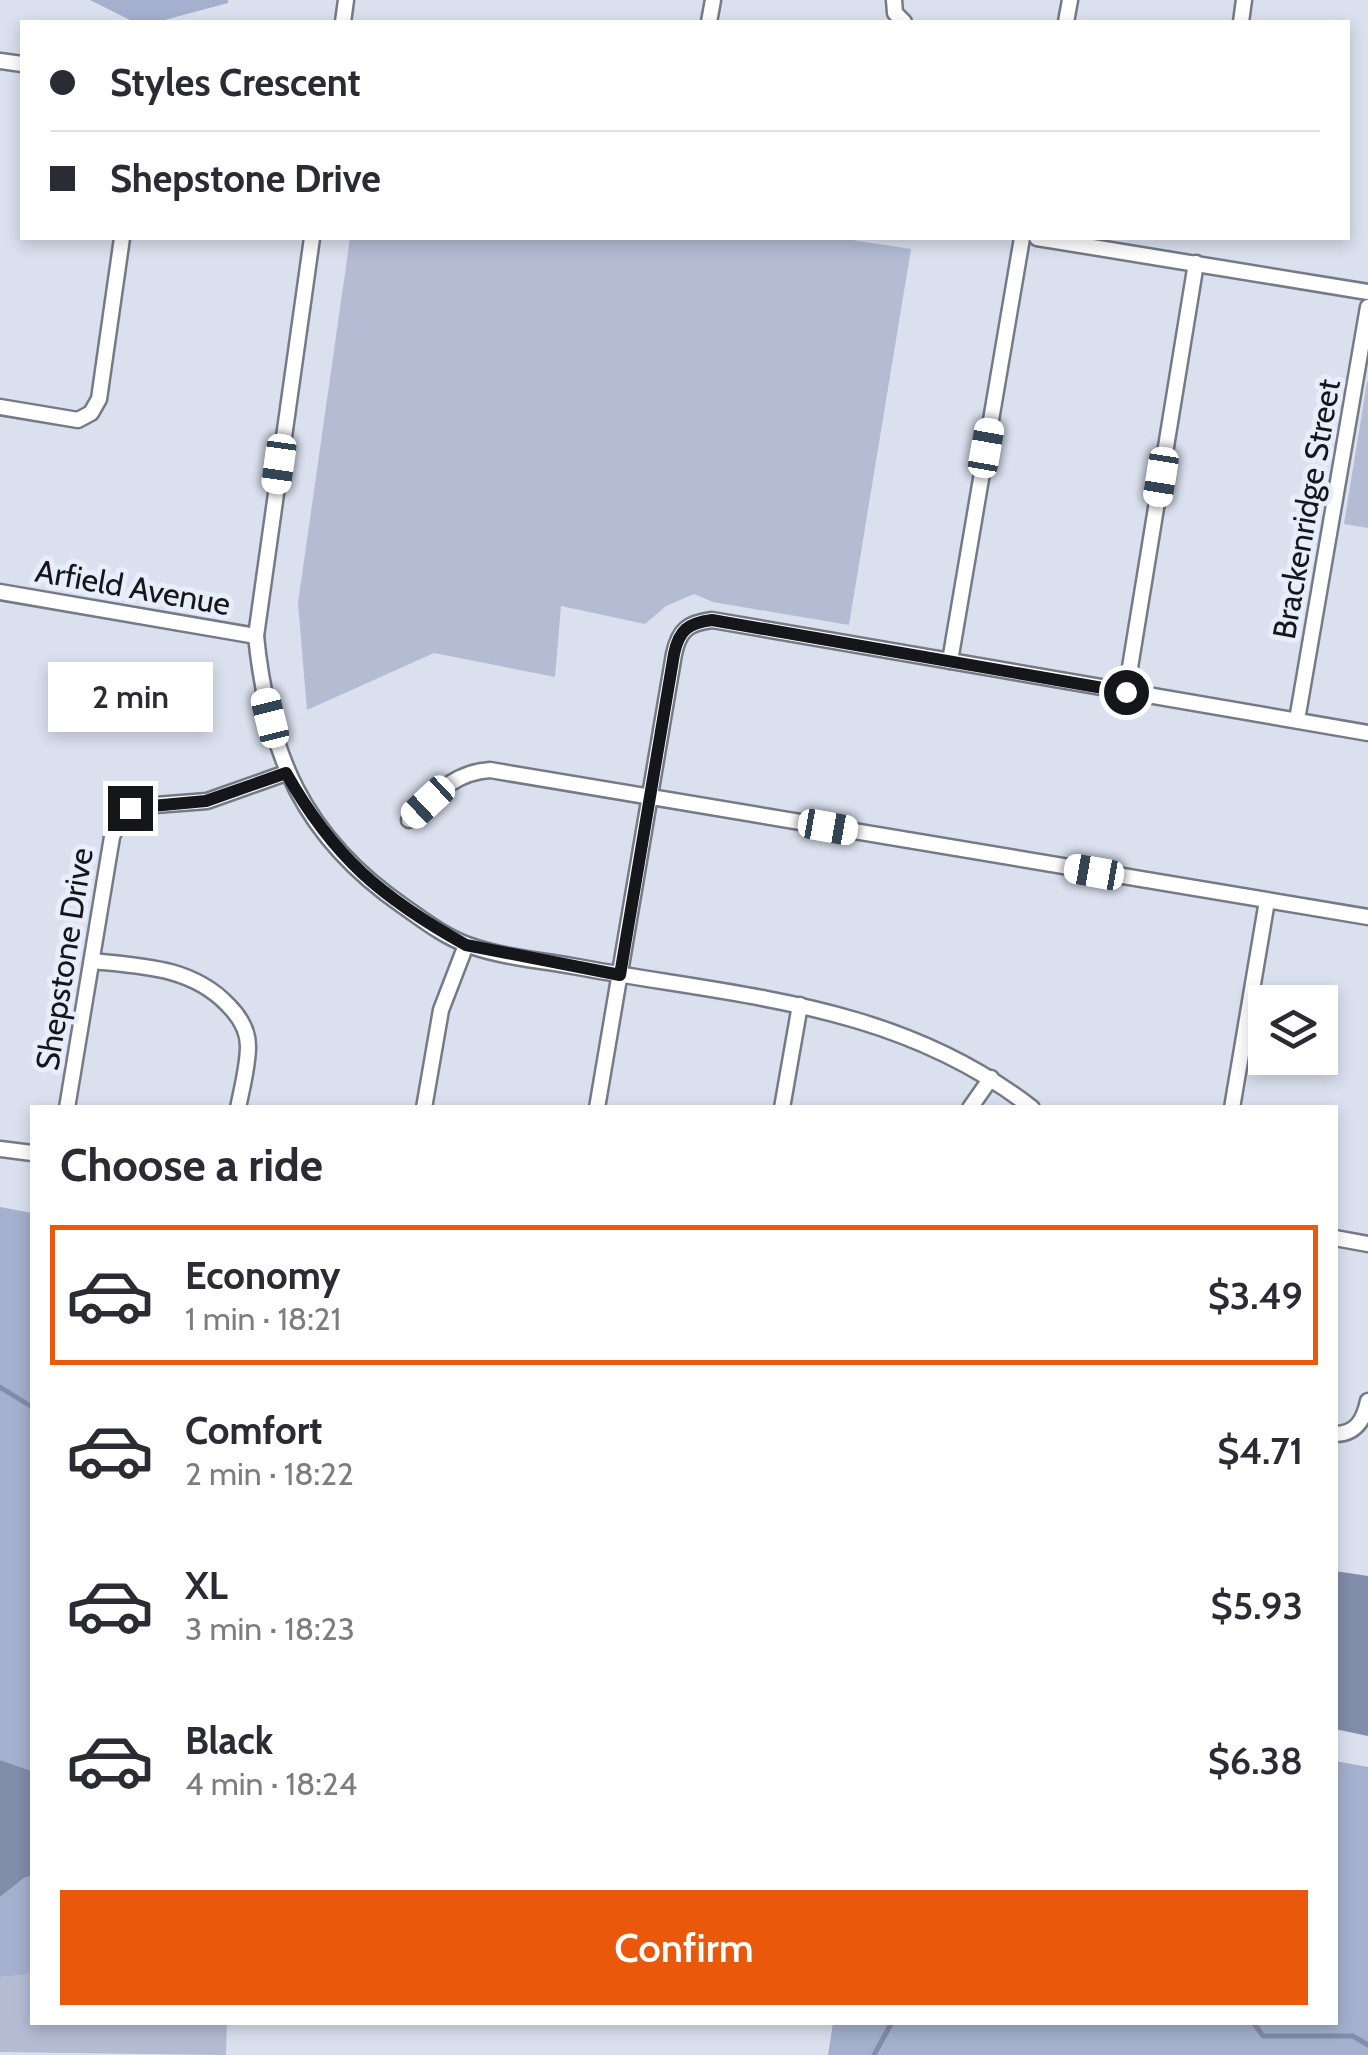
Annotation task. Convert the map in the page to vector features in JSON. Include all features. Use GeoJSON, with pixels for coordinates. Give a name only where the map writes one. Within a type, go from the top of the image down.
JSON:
{"type":"FeatureCollection","features":[{"type":"Feature","properties":{"kind":"street"},"geometry":{"type":"LineString","coordinates":[[0,406],[78,420],[91,414],[99,399],[122,240]]}},
{"type":"Feature","properties":{"kind":"street"},"geometry":{"type":"LineString","coordinates":[[312,240],[256,636],[262,687],[286,773],[316,822],[362,876],[466,945],[855,1017],[898,1032],[991,1078],[1028,1105]]}},
{"type":"Feature","properties":{"kind":"street"},"geometry":{"type":"LineString","coordinates":[[950,662],[1022,240]]}},
{"type":"Feature","properties":{"kind":"street"},"geometry":{"type":"LineString","coordinates":[[1050,240],[1368,292]]}},
{"type":"Feature","properties":{"kind":"street"},"geometry":{"type":"LineString","coordinates":[[1126,692],[1196,263]]}},
{"type":"Feature","properties":{"kind":"street","name":"Brackenridge Street"},"geometry":{"type":"LineString","coordinates":[[1298,720],[1368,307]]}},
{"type":"Feature","properties":{"kind":"street","name":"Arfield Avenue"},"geometry":{"type":"LineString","coordinates":[[0,592],[256,636]]}},
{"type":"Feature","properties":{"kind":"street"},"geometry":{"type":"LineString","coordinates":[[598,1105],[678,638],[696,622],[712,620],[1368,733]]}},
{"type":"Feature","properties":{"kind":"street"},"geometry":{"type":"LineString","coordinates":[[409,820],[446,784],[472,771],[490,770],[1368,918]]}},
{"type":"Feature","properties":{"kind":"street","name":"Shepstone Drive"},"geometry":{"type":"LineString","coordinates":[[67,1105],[112,837],[122,812],[206,801],[286,773]]}},
{"type":"Feature","properties":{"kind":"street"},"geometry":{"type":"LineString","coordinates":[[1233,1105],[1267,901]]}},
{"type":"Feature","properties":{"kind":"street"},"geometry":{"type":"LineString","coordinates":[[424,1105],[440,1010],[466,945]]}},
{"type":"Feature","properties":{"kind":"street"},"geometry":{"type":"LineString","coordinates":[[92,960],[185,974],[218,994],[247,1035],[238,1105]]}},
{"type":"Feature","properties":{"kind":"street"},"geometry":{"type":"LineString","coordinates":[[783,1105],[800,1005]]}},
{"type":"Feature","properties":{"kind":"street"},"geometry":{"type":"LineString","coordinates":[[972,1105],[991,1078]]}},
{"type":"Feature","properties":{"kind":"street"},"geometry":{"type":"LineString","coordinates":[[0,1149],[30,1154]]}},
{"type":"Feature","properties":{"kind":"street"},"geometry":{"type":"LineString","coordinates":[[1338,1239],[1368,1244]]}},
{"type":"Feature","properties":{"kind":"street"},"geometry":{"type":"LineString","coordinates":[[1338,1434],[1346,1434],[1360,1424],[1368,1401]]}},
{"type":"Feature","properties":{"kind":"shaded area"},"geometry":{"type":"Polygon","coordinates":[[[90,0],[228,0],[164,20],[130,20],[90,0]]]}},
{"type":"Feature","properties":{"kind":"shaded area"},"geometry":{"type":"Polygon","coordinates":[[[350,240],[852,240],[911,249],[849,625],[713,602],[694,594],[666,606],[645,624],[561,606],[555,677],[434,653],[307,710],[298,603],[350,240]]]}},
{"type":"Feature","properties":{"kind":"shaded area"},"geometry":{"type":"Polygon","coordinates":[[[1368,382],[1368,528],[1344,524],[1368,382]]]}},
{"type":"Feature","properties":{"kind":"shaded area"},"geometry":{"type":"Polygon","coordinates":[[[0,1207],[30,1213],[30,1770],[0,1760],[0,1207]]]}},
{"type":"Feature","properties":{"kind":"shaded area"},"geometry":{"type":"Polygon","coordinates":[[[1338,1571],[1368,1576],[1368,1736],[1338,1730],[1338,1571]]]}},
{"type":"Feature","properties":{"kind":"shaded area"},"geometry":{"type":"Polygon","coordinates":[[[0,1760],[30,1770],[30,1876],[0,1897],[0,1760]]]}},
{"type":"Feature","properties":{"kind":"shaded area"},"geometry":{"type":"Polygon","coordinates":[[[1338,1762],[1368,1767],[1368,2055],[828,2055],[833,2025],[1338,2025],[1338,1762]]]}},
{"type":"Feature","properties":{"kind":"shaded area"},"geometry":{"type":"Polygon","coordinates":[[[30,1876],[30,1974],[0,1977],[0,1897],[30,1876]]]}},
{"type":"Feature","properties":{"kind":"shaded area"},"geometry":{"type":"Polygon","coordinates":[[[30,1974],[30,2025],[227,2025],[226,2055],[0,2052],[0,1977],[30,1974]]]}},
{"type":"Feature","properties":{"kind":"waterway"},"geometry":{"type":"LineString","coordinates":[[0,1387],[30,1406]]}},
{"type":"Feature","properties":{"kind":"waterway"},"geometry":{"type":"LineString","coordinates":[[874,2055],[890,2025]]}},
{"type":"Feature","properties":{"kind":"waterway"},"geometry":{"type":"LineString","coordinates":[[1255,2025],[1263,2036],[1353,2036],[1368,2045]]}},
{"type":"Feature","properties":{"kind":"route"},"geometry":{"type":"LineString","coordinates":[[130,808],[206,801],[286,773],[316,822],[362,876],[445,933],[466,945],[620,975],[674,654],[685,628],[712,620],[1126,692]]}}]}
